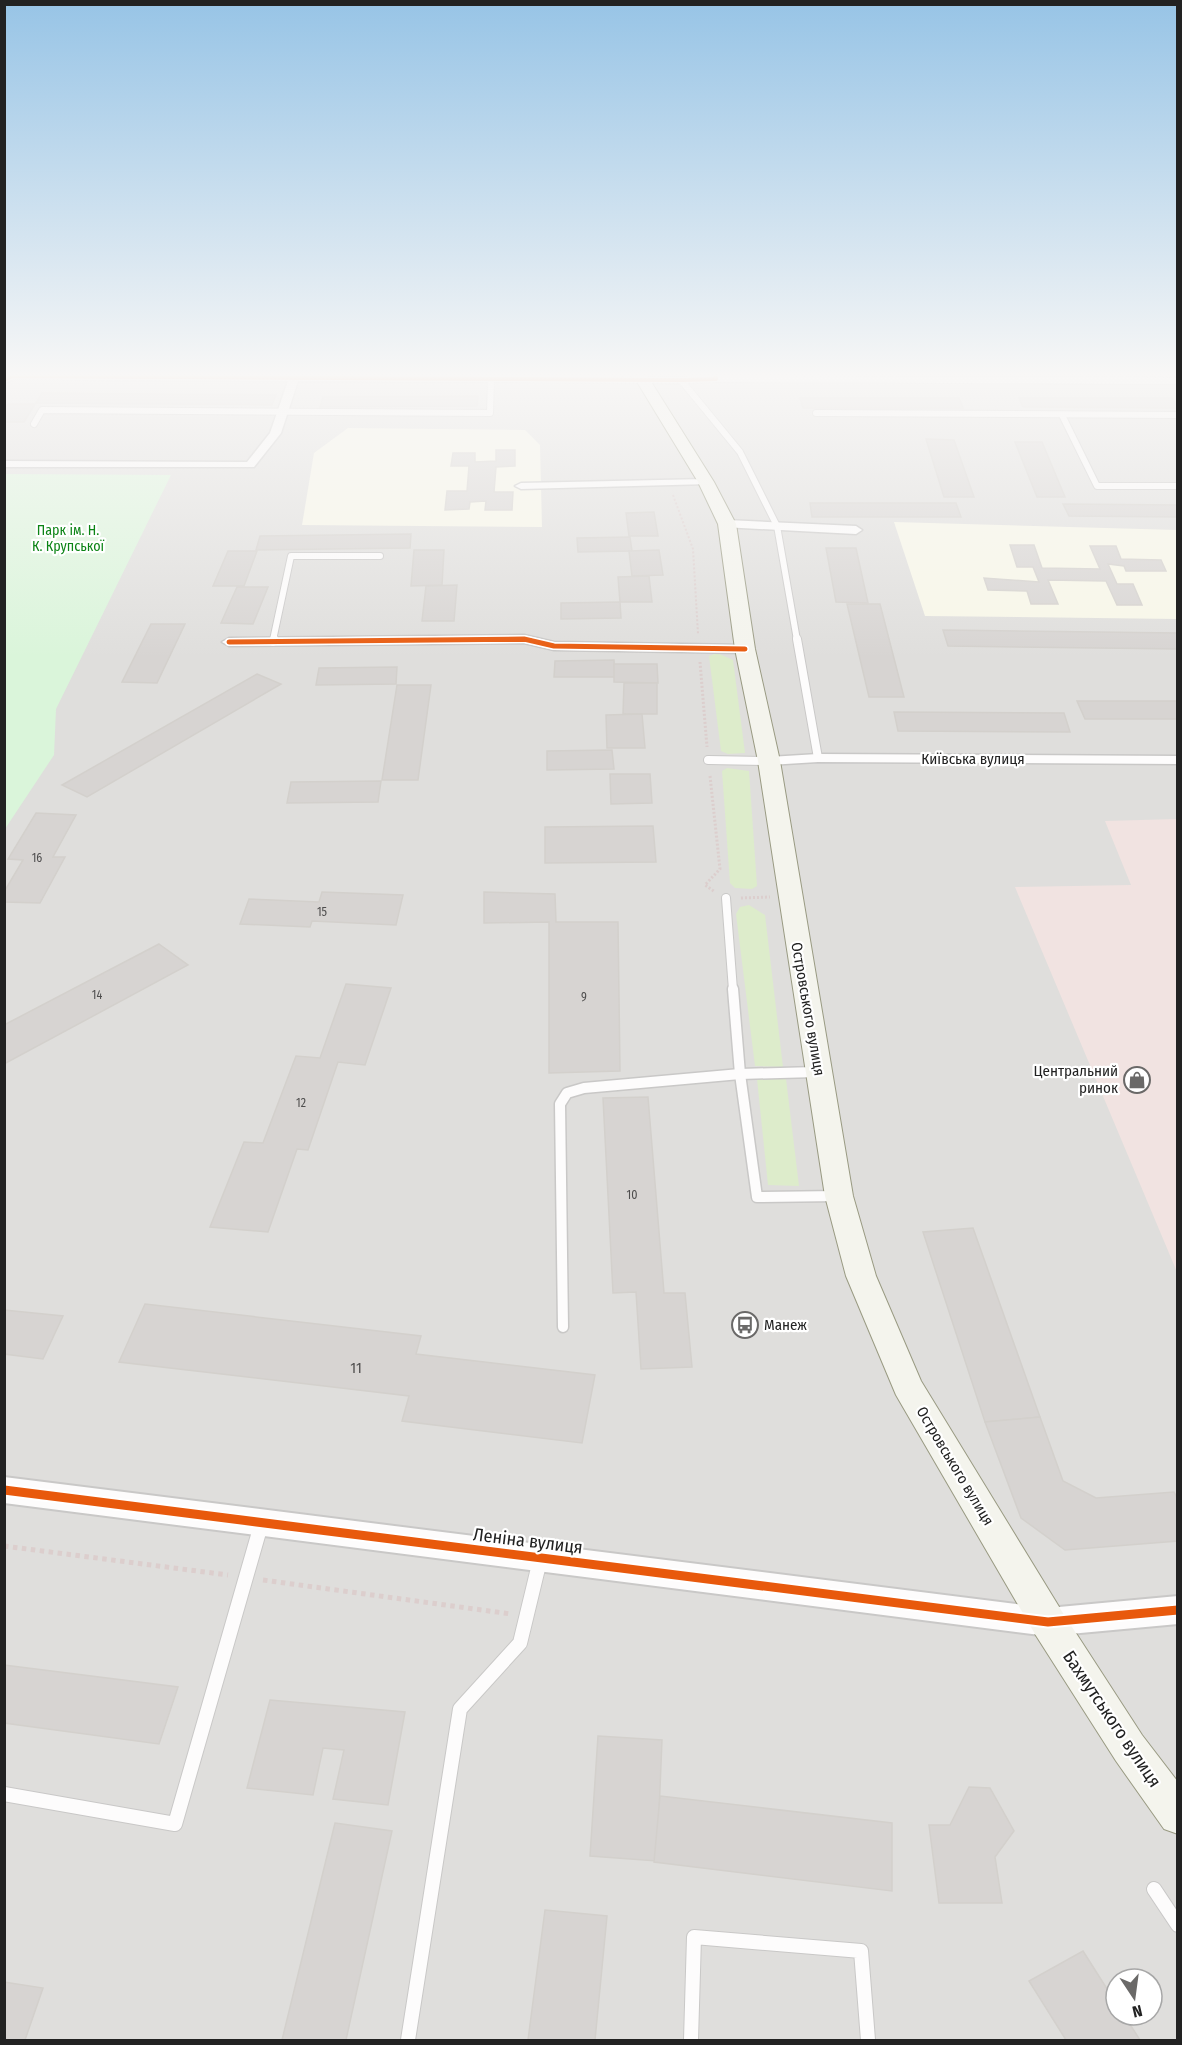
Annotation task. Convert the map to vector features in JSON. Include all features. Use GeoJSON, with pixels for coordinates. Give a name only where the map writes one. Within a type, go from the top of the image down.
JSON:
{"type":"FeatureCollection","features":[{"type":"Feature","properties":{"kind":"main road","name":"Островського вулиця"},"geometry":{"type":"LineString","coordinates":[[697,467],[727,524],[745,649],[769,761],[789,897],[839,1196],[861,1276],[907,1386],[1048,1622]]}},
{"type":"Feature","properties":{"kind":"main road","name":"Бахмутського вулиця"},"geometry":{"type":"LineString","coordinates":[[1048,1622],[1129,1748],[1178,1815]]}},
{"type":"Feature","properties":{"kind":"street"},"geometry":{"type":"LineString","coordinates":[[521,486],[706,482]]}},
{"type":"Feature","properties":{"kind":"street"},"geometry":{"type":"LineString","coordinates":[[727,524],[856,530]]}},
{"type":"Feature","properties":{"kind":"street"},"geometry":{"type":"LineString","coordinates":[[229,642],[524,639],[554,646],[745,649]]}},
{"type":"Feature","properties":{"kind":"street","name":"Київська вулиця"},"geometry":{"type":"LineString","coordinates":[[769,761],[818,758],[1178,760]]}},
{"type":"Feature","properties":{"kind":"street","name":"Леніна вулиця"},"geometry":{"type":"LineString","coordinates":[[4,1490],[1048,1622],[1178,1610]]}},
{"type":"Feature","properties":{"kind":"lane"},"geometry":{"type":"LineString","coordinates":[[748,467],[777,526],[818,758]]}},
{"type":"Feature","properties":{"kind":"lane"},"geometry":{"type":"LineString","coordinates":[[1087,467],[1096,486],[1178,486]]}},
{"type":"Feature","properties":{"kind":"lane"},"geometry":{"type":"LineString","coordinates":[[273,642],[291,556],[380,556]]}},
{"type":"Feature","properties":{"kind":"lane"},"geometry":{"type":"LineString","coordinates":[[708,760],[769,761]]}},
{"type":"Feature","properties":{"kind":"lane"},"geometry":{"type":"LineString","coordinates":[[726,898],[740,1074],[757,1197],[839,1196]]}},
{"type":"Feature","properties":{"kind":"lane"},"geometry":{"type":"LineString","coordinates":[[563,1327],[560,1104],[567,1093],[584,1088],[740,1074],[819,1072]]}},
{"type":"Feature","properties":{"kind":"lane"},"geometry":{"type":"LineString","coordinates":[[4,1794],[175,1824],[262,1522]]}},
{"type":"Feature","properties":{"kind":"lane"},"geometry":{"type":"LineString","coordinates":[[408,2040],[460,1708],[519,1643],[541,1558]]}},
{"type":"Feature","properties":{"kind":"lane"},"geometry":{"type":"LineString","coordinates":[[1154,1889],[1178,1925]]}},
{"type":"Feature","properties":{"kind":"lane"},"geometry":{"type":"LineString","coordinates":[[691,2040],[694,1937],[861,1951],[868,2040]]}},
{"type":"Feature","properties":{"kind":"path"},"geometry":{"type":"LineString","coordinates":[[667,483],[693,549],[708,760],[720,869],[705,885],[726,898],[789,897]]}},
{"type":"Feature","properties":{"kind":"shaded area"},"geometry":{"type":"Polygon","coordinates":[[[5,467],[1177,467],[1177,2040],[5,2040],[5,467]]]}},
{"type":"Feature","properties":{"kind":"shaded area"},"geometry":{"type":"Polygon","coordinates":[[[312,467],[541,467],[542,527],[302,525],[312,467]]]}},
{"type":"Feature","properties":{"kind":"shaded area"},"geometry":{"type":"Polygon","coordinates":[[[894,522],[1177,530],[1177,619],[925,616],[894,522]]]}},
{"type":"Feature","properties":{"kind":"shaded area","name":"Центральний ринок"},"geometry":{"type":"Polygon","coordinates":[[[1178,819],[1177,1272],[1015,887],[1131,885],[1105,821],[1178,819]]]}},
{"type":"Feature","properties":{"kind":"green space","name":"Парк ім. Н. К. Крупської"},"geometry":{"type":"Polygon","coordinates":[[[5,474],[171,475],[56,709],[54,755],[5,829],[5,474]]]}},
{"type":"Feature","properties":{"kind":"green space"},"geometry":{"type":"Polygon","coordinates":[[[717,653],[733,660],[745,753],[728,754],[721,751],[709,656],[717,653]]]}},
{"type":"Feature","properties":{"kind":"green space"},"geometry":{"type":"Polygon","coordinates":[[[727,768],[749,771],[757,886],[752,889],[735,888],[730,883],[722,771],[727,768]]]}},
{"type":"Feature","properties":{"kind":"green space"},"geometry":{"type":"Polygon","coordinates":[[[749,905],[765,915],[783,1067],[755,1066],[736,914],[740,907],[749,905]]]}},
{"type":"Feature","properties":{"kind":"green space"},"geometry":{"type":"Polygon","coordinates":[[[757,1079],[786,1079],[799,1186],[768,1185],[757,1079]]]}},
{"type":"Feature","properties":{"kind":"building"},"geometry":{"type":"Polygon","coordinates":[[[469,467],[496,467],[494,492],[513,492],[512,510],[485,510],[486,501],[470,502],[469,509],[445,510],[447,491],[467,491],[469,467]]]}},
{"type":"Feature","properties":{"kind":"building"},"geometry":{"type":"Polygon","coordinates":[[[935,467],[964,467],[974,497],[944,497],[935,467]]]}},
{"type":"Feature","properties":{"kind":"building"},"geometry":{"type":"Polygon","coordinates":[[[1025,467],[1053,467],[1065,497],[1037,497],[1025,467]]]}},
{"type":"Feature","properties":{"kind":"building"},"geometry":{"type":"Polygon","coordinates":[[[810,503],[956,503],[961,517],[812,517],[810,503]]]}},
{"type":"Feature","properties":{"kind":"building"},"geometry":{"type":"Polygon","coordinates":[[[1063,504],[1178,505],[1178,517],[1069,516],[1063,504]]]}},
{"type":"Feature","properties":{"kind":"building"},"geometry":{"type":"Polygon","coordinates":[[[654,512],[658,536],[629,536],[626,513],[654,512]]]}},
{"type":"Feature","properties":{"kind":"building"},"geometry":{"type":"Polygon","coordinates":[[[411,534],[410,548],[256,550],[260,536],[411,534]]]}},
{"type":"Feature","properties":{"kind":"building"},"geometry":{"type":"Polygon","coordinates":[[[630,537],[632,551],[578,552],[577,538],[630,537]]]}},
{"type":"Feature","properties":{"kind":"building"},"geometry":{"type":"Polygon","coordinates":[[[1010,545],[1034,545],[1042,568],[1100,569],[1090,546],[1116,546],[1121,559],[1161,560],[1166,571],[1126,571],[1124,566],[1108,564],[1117,584],[1133,584],[1142,605],[1117,605],[1106,581],[1048,580],[1058,604],[1031,604],[1027,591],[988,590],[984,578],[1039,582],[1033,567],[1017,567],[1010,545]]]}},
{"type":"Feature","properties":{"kind":"building"},"geometry":{"type":"Polygon","coordinates":[[[826,548],[856,548],[868,603],[836,602],[826,548]]]}},
{"type":"Feature","properties":{"kind":"building"},"geometry":{"type":"Polygon","coordinates":[[[414,550],[444,550],[442,585],[411,586],[414,550]]]}},
{"type":"Feature","properties":{"kind":"building"},"geometry":{"type":"Polygon","coordinates":[[[659,550],[663,575],[632,576],[629,551],[659,550]]]}},
{"type":"Feature","properties":{"kind":"building"},"geometry":{"type":"Polygon","coordinates":[[[228,551],[257,551],[244,586],[213,586],[228,551]]]}},
{"type":"Feature","properties":{"kind":"building"},"geometry":{"type":"Polygon","coordinates":[[[649,576],[652,602],[620,602],[618,577],[649,576]]]}},
{"type":"Feature","properties":{"kind":"building"},"geometry":{"type":"Polygon","coordinates":[[[457,585],[454,621],[422,621],[426,586],[457,585]]]}},
{"type":"Feature","properties":{"kind":"building"},"geometry":{"type":"Polygon","coordinates":[[[237,587],[268,587],[253,624],[221,623],[237,587]]]}},
{"type":"Feature","properties":{"kind":"building"},"geometry":{"type":"Polygon","coordinates":[[[620,602],[621,618],[561,619],[561,603],[620,602]]]}},
{"type":"Feature","properties":{"kind":"building"},"geometry":{"type":"Polygon","coordinates":[[[847,604],[880,604],[904,697],[869,697],[847,604]]]}},
{"type":"Feature","properties":{"kind":"building"},"geometry":{"type":"Polygon","coordinates":[[[151,624],[185,624],[157,683],[122,682],[151,624]]]}},
{"type":"Feature","properties":{"kind":"building"},"geometry":{"type":"Polygon","coordinates":[[[943,630],[1178,633],[1178,649],[948,646],[943,630]]]}},
{"type":"Feature","properties":{"kind":"building"},"geometry":{"type":"Polygon","coordinates":[[[614,660],[615,677],[554,677],[555,661],[614,660]]]}},
{"type":"Feature","properties":{"kind":"building"},"geometry":{"type":"Polygon","coordinates":[[[614,664],[657,664],[658,683],[614,682],[614,664]]]}},
{"type":"Feature","properties":{"kind":"building"},"geometry":{"type":"Polygon","coordinates":[[[397,667],[396,684],[316,685],[319,668],[397,667]]]}},
{"type":"Feature","properties":{"kind":"building"},"geometry":{"type":"Polygon","coordinates":[[[257,674],[281,684],[87,797],[62,785],[257,674]]]}},
{"type":"Feature","properties":{"kind":"building"},"geometry":{"type":"Polygon","coordinates":[[[624,683],[657,683],[657,714],[623,714],[624,683]]]}},
{"type":"Feature","properties":{"kind":"building"},"geometry":{"type":"Polygon","coordinates":[[[397,685],[431,685],[418,780],[382,780],[397,685]]]}},
{"type":"Feature","properties":{"kind":"building"},"geometry":{"type":"Polygon","coordinates":[[[1077,701],[1178,701],[1178,719],[1085,719],[1077,701]]]}},
{"type":"Feature","properties":{"kind":"building"},"geometry":{"type":"Polygon","coordinates":[[[894,712],[1064,713],[1070,732],[898,731],[894,712]]]}},
{"type":"Feature","properties":{"kind":"building"},"geometry":{"type":"Polygon","coordinates":[[[642,714],[645,748],[607,748],[606,715],[642,714]]]}},
{"type":"Feature","properties":{"kind":"building"},"geometry":{"type":"Polygon","coordinates":[[[612,750],[614,769],[547,770],[547,751],[612,750]]]}},
{"type":"Feature","properties":{"kind":"building"},"geometry":{"type":"Polygon","coordinates":[[[610,774],[650,774],[652,803],[611,804],[610,774]]]}},
{"type":"Feature","properties":{"kind":"building"},"geometry":{"type":"Polygon","coordinates":[[[381,781],[378,802],[287,803],[291,782],[381,781]]]}},
{"type":"Feature","properties":{"kind":"building"},"geometry":{"type":"Polygon","coordinates":[[[36,813],[76,815],[53,857],[65,857],[40,903],[4,902],[4,892],[23,860],[8,859],[36,813]]]}},
{"type":"Feature","properties":{"kind":"building"},"geometry":{"type":"Polygon","coordinates":[[[653,826],[656,862],[545,863],[545,827],[653,826]]]}},
{"type":"Feature","properties":{"kind":"building"},"geometry":{"type":"Polygon","coordinates":[[[322,892],[403,895],[396,925],[312,921],[310,927],[240,924],[249,899],[319,902],[322,892]]]}},
{"type":"Feature","properties":{"kind":"building"},"geometry":{"type":"Polygon","coordinates":[[[484,892],[555,894],[556,922],[618,922],[620,1071],[549,1073],[549,922],[484,923],[484,892]]]}},
{"type":"Feature","properties":{"kind":"building"},"geometry":{"type":"Polygon","coordinates":[[[159,944],[188,965],[4,1064],[4,1025],[159,944]]]}},
{"type":"Feature","properties":{"kind":"building"},"geometry":{"type":"Polygon","coordinates":[[[346,984],[391,988],[365,1065],[338,1062],[308,1150],[297,1149],[268,1232],[210,1227],[244,1142],[263,1143],[296,1056],[320,1058],[346,984]]]}},
{"type":"Feature","properties":{"kind":"building"},"geometry":{"type":"Polygon","coordinates":[[[648,1097],[664,1293],[685,1293],[692,1367],[641,1369],[636,1292],[613,1293],[603,1098],[648,1097]]]}},
{"type":"Feature","properties":{"kind":"building"},"geometry":{"type":"Polygon","coordinates":[[[973,1228],[1040,1417],[985,1422],[923,1232],[973,1228]]]}},
{"type":"Feature","properties":{"kind":"building"},"geometry":{"type":"Polygon","coordinates":[[[145,1304],[421,1336],[416,1354],[595,1375],[582,1443],[402,1421],[409,1396],[119,1362],[145,1304]]]}},
{"type":"Feature","properties":{"kind":"building"},"geometry":{"type":"Polygon","coordinates":[[[4,1310],[63,1316],[43,1359],[4,1354],[4,1310]]]}},
{"type":"Feature","properties":{"kind":"building"},"geometry":{"type":"Polygon","coordinates":[[[1040,1417],[1063,1481],[1096,1498],[1174,1492],[1178,1500],[1178,1541],[1065,1550],[1021,1518],[985,1422],[1040,1417]]]}},
{"type":"Feature","properties":{"kind":"building"},"geometry":{"type":"Polygon","coordinates":[[[4,1665],[178,1687],[159,1744],[4,1723],[4,1665]]]}},
{"type":"Feature","properties":{"kind":"building"},"geometry":{"type":"Polygon","coordinates":[[[270,1700],[405,1712],[388,1805],[333,1799],[344,1750],[323,1748],[313,1795],[247,1788],[270,1700]]]}},
{"type":"Feature","properties":{"kind":"building"},"geometry":{"type":"Polygon","coordinates":[[[598,1736],[662,1740],[657,1861],[590,1856],[598,1736]]]}},
{"type":"Feature","properties":{"kind":"building"},"geometry":{"type":"Polygon","coordinates":[[[969,1787],[990,1788],[1014,1831],[995,1857],[1002,1903],[939,1903],[929,1825],[950,1825],[969,1787]]]}},
{"type":"Feature","properties":{"kind":"building"},"geometry":{"type":"Polygon","coordinates":[[[660,1796],[892,1823],[892,1891],[654,1862],[660,1796]]]}},
{"type":"Feature","properties":{"kind":"building"},"geometry":{"type":"Polygon","coordinates":[[[335,1823],[392,1831],[346,2040],[282,2040],[335,1823]]]}},
{"type":"Feature","properties":{"kind":"building"},"geometry":{"type":"Polygon","coordinates":[[[545,1910],[607,1916],[595,2040],[528,2040],[545,1910]]]}},
{"type":"Feature","properties":{"kind":"building"},"geometry":{"type":"Polygon","coordinates":[[[1083,1951],[1104,1984],[1104,2027],[1132,2027],[1140,2040],[1066,2040],[1029,1981],[1083,1951]]]}},
{"type":"Feature","properties":{"kind":"building"},"geometry":{"type":"Polygon","coordinates":[[[4,1982],[43,1988],[25,2040],[4,2040],[4,1982]]]}},
{"type":"Feature","properties":{"kind":"cycle path"},"geometry":{"type":"LineString","coordinates":[[229,642],[524,639],[554,646],[745,649]]}},
{"type":"Feature","properties":{"kind":"cycle path"},"geometry":{"type":"LineString","coordinates":[[4,1490],[1048,1622],[1178,1610]]}},
{"type":"Feature","properties":{"kind":"place","name":"Центральний ринок"},"geometry":{"type":"Point","coordinates":[1137,1080]}},
{"type":"Feature","properties":{"kind":"place","name":"Манеж"},"geometry":{"type":"Point","coordinates":[745,1325]}}]}
